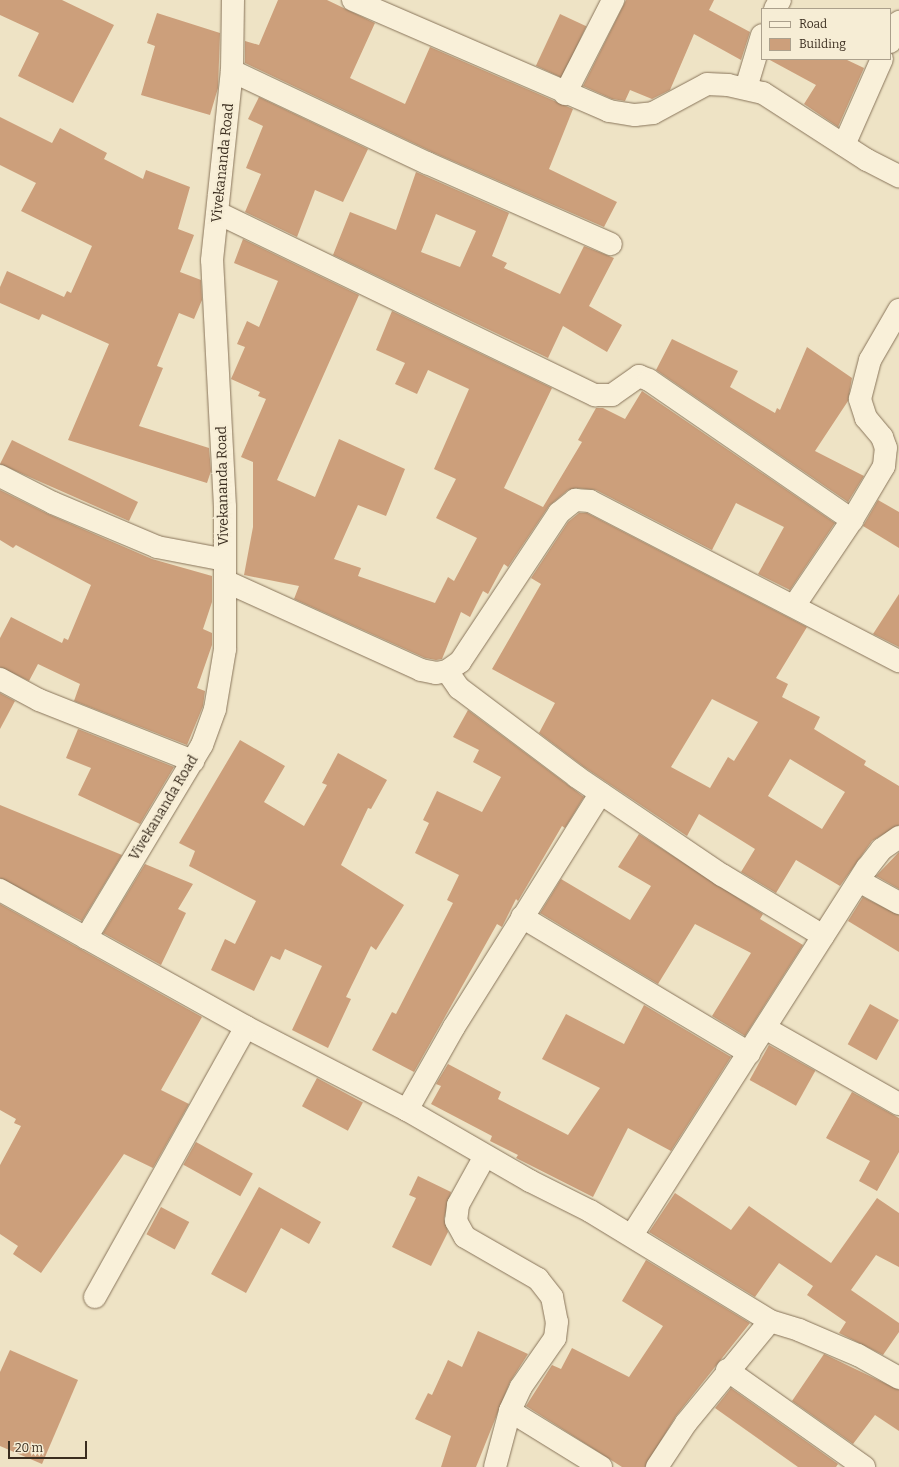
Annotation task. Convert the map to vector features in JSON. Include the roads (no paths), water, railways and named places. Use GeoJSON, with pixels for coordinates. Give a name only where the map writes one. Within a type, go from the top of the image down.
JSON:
{"type":"FeatureCollection","features":[{"type":"Feature","properties":{"kind":"street","name":"Vivekananda Road"},"geometry":{"type":"LineString","coordinates":[[86,938],[193,761],[215,709],[225,649],[225,560],[221,398],[213,323],[212,260],[232,71],[233,0]]}},
{"type":"Feature","properties":{"kind":"street"},"geometry":{"type":"LineString","coordinates":[[353,0],[565,94],[609,111],[635,115],[653,113],[706,84],[746,88],[763,93],[844,145],[899,176]]}},
{"type":"Feature","properties":{"kind":"street"},"geometry":{"type":"LineString","coordinates":[[565,94],[613,0]]}},
{"type":"Feature","properties":{"kind":"street"},"geometry":{"type":"LineString","coordinates":[[891,40],[899,22]]}},
{"type":"Feature","properties":{"kind":"street"},"geometry":{"type":"LineString","coordinates":[[746,88],[761,38]]}},
{"type":"Feature","properties":{"kind":"street"},"geometry":{"type":"LineString","coordinates":[[844,145],[882,60]]}},
{"type":"Feature","properties":{"kind":"street"},"geometry":{"type":"LineString","coordinates":[[232,71],[427,163],[612,244]]}},
{"type":"Feature","properties":{"kind":"street"},"geometry":{"type":"LineString","coordinates":[[218,213],[595,395],[612,395],[639,376],[648,380],[852,520]]}},
{"type":"Feature","properties":{"kind":"street"},"geometry":{"type":"LineString","coordinates":[[794,606],[852,520],[884,466],[886,448],[882,436],[866,418],[860,399],[863,379],[870,360],[899,310]]}},
{"type":"Feature","properties":{"kind":"street"},"geometry":{"type":"LineString","coordinates":[[0,476],[53,503],[158,547],[225,560]]}},
{"type":"Feature","properties":{"kind":"street"},"geometry":{"type":"LineString","coordinates":[[225,581],[414,668],[436,673],[447,671],[460,662],[559,513],[575,500],[590,501],[899,660]]}},
{"type":"Feature","properties":{"kind":"street"},"geometry":{"type":"LineString","coordinates":[[447,671],[459,688],[469,696],[601,793],[722,875],[823,936]]}},
{"type":"Feature","properties":{"kind":"street"},"geometry":{"type":"LineString","coordinates":[[0,679],[39,700],[193,761]]}},
{"type":"Feature","properties":{"kind":"street"},"geometry":{"type":"LineString","coordinates":[[407,1110],[522,918],[601,793]]}},
{"type":"Feature","properties":{"kind":"street"},"geometry":{"type":"LineString","coordinates":[[632,1234],[859,881],[882,849],[899,837]]}},
{"type":"Feature","properties":{"kind":"street"},"geometry":{"type":"LineString","coordinates":[[859,881],[899,903]]}},
{"type":"Feature","properties":{"kind":"street"},"geometry":{"type":"LineString","coordinates":[[0,890],[246,1027],[407,1110],[485,1156],[632,1234],[770,1321],[799,1330],[858,1355],[899,1378]]}},
{"type":"Feature","properties":{"kind":"street"},"geometry":{"type":"LineString","coordinates":[[522,918],[749,1053]]}},
{"type":"Feature","properties":{"kind":"street"},"geometry":{"type":"LineString","coordinates":[[95,1297],[246,1027]]}},
{"type":"Feature","properties":{"kind":"street"},"geometry":{"type":"LineString","coordinates":[[765,1028],[899,1104]]}},
{"type":"Feature","properties":{"kind":"street"},"geometry":{"type":"LineString","coordinates":[[485,1156],[458,1206],[456,1221],[464,1237],[538,1279],[552,1297],[557,1322],[555,1338],[521,1387],[510,1411],[495,1467]]}},
{"type":"Feature","properties":{"kind":"street"},"geometry":{"type":"LineString","coordinates":[[657,1467],[686,1423],[727,1370],[770,1321]]}},
{"type":"Feature","properties":{"kind":"street"},"geometry":{"type":"LineString","coordinates":[[727,1370],[864,1467]]}},
{"type":"Feature","properties":{"kind":"street"},"geometry":{"type":"LineString","coordinates":[[510,1411],[601,1467]]}}]}
